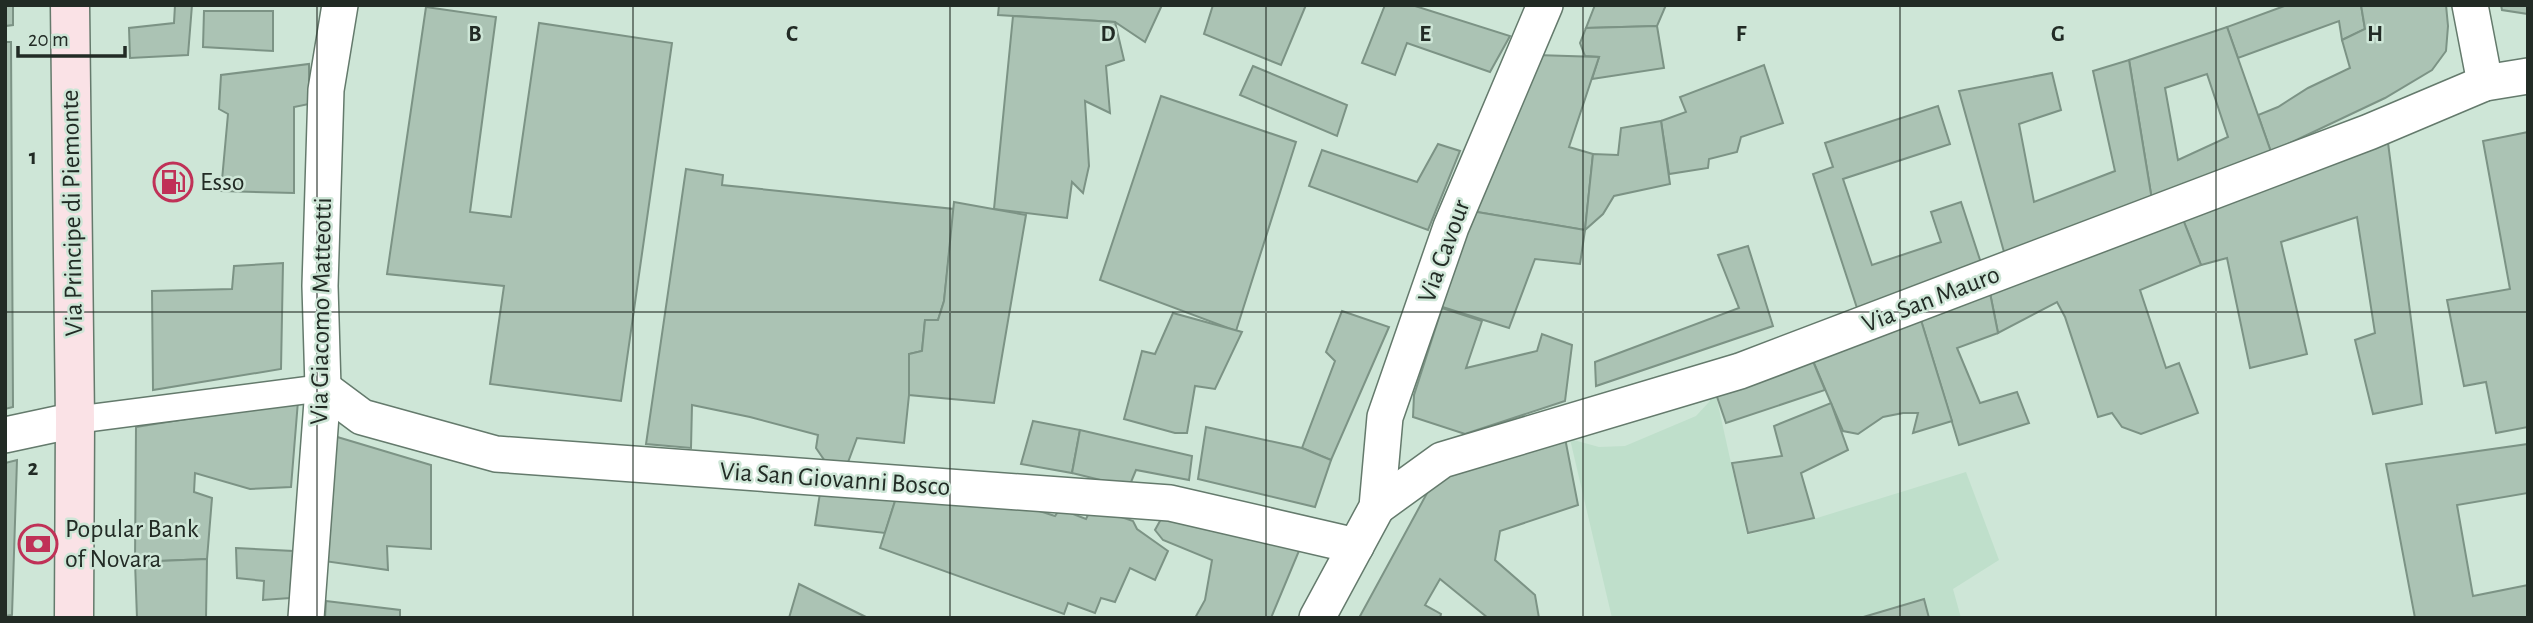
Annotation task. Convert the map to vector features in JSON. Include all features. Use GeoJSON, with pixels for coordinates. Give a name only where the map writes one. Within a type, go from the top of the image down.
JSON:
{"type":"FeatureCollection","features":[{"type":"Feature","properties":{"kind":"main road","name":"Via Principe di Piemonte"},"geometry":{"type":"LineString","coordinates":[[70,5],[75,420],[74,618]]}},
{"type":"Feature","properties":{"kind":"street","name":"Via Giacomo Matteotti"},"geometry":{"type":"LineString","coordinates":[[306,618],[323,388],[320,286],[326,90],[340,5]]}},
{"type":"Feature","properties":{"kind":"street","name":"Via Cavour"},"geometry":{"type":"LineString","coordinates":[[1377,507],[1385,417],[1451,227],[1545,5]]}},
{"type":"Feature","properties":{"kind":"street"},"geometry":{"type":"LineString","coordinates":[[2470,5],[2486,83]]}},
{"type":"Feature","properties":{"kind":"street","name":"Via San Mauro"},"geometry":{"type":"LineString","coordinates":[[1377,507],[1442,460],[1740,371],[2369,132],[2486,83],[2528,76]]}},
{"type":"Feature","properties":{"kind":"street"},"geometry":{"type":"LineString","coordinates":[[5,435],[75,420],[323,388]]}},
{"type":"Feature","properties":{"kind":"street","name":"Via San Giovanni Bosco"},"geometry":{"type":"LineString","coordinates":[[323,388],[362,417],[496,454],[1170,503],[1356,546]]}},
{"type":"Feature","properties":{"kind":"street"},"geometry":{"type":"LineString","coordinates":[[1317,618],[1377,507]]}},
{"type":"Feature","properties":{"kind":"shaded area"},"geometry":{"type":"Polygon","coordinates":[[[1715,391],[1747,535],[1817,518],[1966,472],[1999,560],[1953,589],[1961,618],[1612,618],[1570,439],[1599,447],[1625,446],[1696,416],[1715,391]]]}},
{"type":"Feature","properties":{"kind":"building"},"geometry":{"type":"Polygon","coordinates":[[[5,5],[13,5],[13,25],[5,26],[5,5]]]}},
{"type":"Feature","properties":{"kind":"building"},"geometry":{"type":"Polygon","coordinates":[[[175,5],[192,5],[188,55],[130,58],[129,28],[174,23],[175,5]]]}},
{"type":"Feature","properties":{"kind":"building"},"geometry":{"type":"Polygon","coordinates":[[[999,5],[1162,5],[1145,42],[1115,22],[998,15],[999,5]]]}},
{"type":"Feature","properties":{"kind":"building"},"geometry":{"type":"Polygon","coordinates":[[[1213,5],[1306,5],[1281,65],[1204,34],[1213,5]]]}},
{"type":"Feature","properties":{"kind":"building"},"geometry":{"type":"Polygon","coordinates":[[[1385,5],[1412,5],[1510,36],[1490,72],[1407,43],[1395,75],[1362,63],[1385,5]]]}},
{"type":"Feature","properties":{"kind":"building"},"geometry":{"type":"Polygon","coordinates":[[[1595,5],[1666,5],[1657,26],[1586,28],[1595,5]]]}},
{"type":"Feature","properties":{"kind":"building"},"geometry":{"type":"Polygon","coordinates":[[[2287,5],[2361,5],[2365,29],[2342,40],[2339,21],[2238,58],[2227,27],[2287,5]]]}},
{"type":"Feature","properties":{"kind":"building"},"geometry":{"type":"Polygon","coordinates":[[[2361,5],[2446,5],[2446,51],[2432,70],[2385,98],[2271,152],[2258,115],[2350,68],[2342,40],[2365,29],[2361,5]]]}},
{"type":"Feature","properties":{"kind":"building"},"geometry":{"type":"Polygon","coordinates":[[[2501,5],[2528,5],[2528,14],[2502,10],[2501,5]]]}},
{"type":"Feature","properties":{"kind":"building"},"geometry":{"type":"Polygon","coordinates":[[[426,7],[496,17],[470,212],[511,217],[539,23],[672,43],[621,401],[490,384],[504,286],[387,274],[426,7]]]}},
{"type":"Feature","properties":{"kind":"building"},"geometry":{"type":"Polygon","coordinates":[[[204,11],[273,11],[273,51],[203,47],[204,11]]]}},
{"type":"Feature","properties":{"kind":"building"},"geometry":{"type":"Polygon","coordinates":[[[1013,16],[1115,22],[1124,60],[1106,66],[1110,113],[1085,101],[1089,166],[1083,193],[1072,182],[1067,218],[994,209],[1013,16]]]}},
{"type":"Feature","properties":{"kind":"building"},"geometry":{"type":"Polygon","coordinates":[[[1657,26],[1664,68],[1592,79],[1599,57],[1585,56],[1580,43],[1586,28],[1657,26]]]}},
{"type":"Feature","properties":{"kind":"building"},"geometry":{"type":"Polygon","coordinates":[[[2227,27],[2271,152],[2152,200],[2129,60],[2227,27]],[[2207,74],[2165,88],[2178,160],[2228,137],[2207,74]]]}},
{"type":"Feature","properties":{"kind":"building"},"geometry":{"type":"Polygon","coordinates":[[[5,42],[11,42],[13,407],[5,409],[5,42]]]}},
{"type":"Feature","properties":{"kind":"building"},"geometry":{"type":"Polygon","coordinates":[[[1536,55],[1599,57],[1569,147],[1593,154],[1585,230],[1471,211],[1536,55]]]}},
{"type":"Feature","properties":{"kind":"building"},"geometry":{"type":"Polygon","coordinates":[[[2129,60],[2152,200],[2004,252],[1959,91],[2052,73],[2061,110],[2019,124],[2034,202],[2115,171],[2093,71],[2129,60]]]}},
{"type":"Feature","properties":{"kind":"building"},"geometry":{"type":"Polygon","coordinates":[[[309,64],[309,104],[294,107],[294,193],[221,191],[228,114],[219,109],[221,75],[309,64]]]}},
{"type":"Feature","properties":{"kind":"building"},"geometry":{"type":"Polygon","coordinates":[[[1764,65],[1783,123],[1741,137],[1737,152],[1709,159],[1708,168],[1669,174],[1661,121],[1686,112],[1680,97],[1764,65]]]}},
{"type":"Feature","properties":{"kind":"building"},"geometry":{"type":"Polygon","coordinates":[[[1253,66],[1347,105],[1337,136],[1240,95],[1253,66]]]}},
{"type":"Feature","properties":{"kind":"building"},"geometry":{"type":"Polygon","coordinates":[[[1161,96],[1296,142],[1236,331],[1100,280],[1161,96]]]}},
{"type":"Feature","properties":{"kind":"building"},"geometry":{"type":"Polygon","coordinates":[[[1938,106],[1950,144],[1843,179],[1872,265],[1941,242],[1931,212],[1961,202],[1983,269],[1858,311],[1813,174],[1833,167],[1825,143],[1938,106]]]}},
{"type":"Feature","properties":{"kind":"building"},"geometry":{"type":"Polygon","coordinates":[[[1661,121],[1670,184],[1614,196],[1603,214],[1585,230],[1593,154],[1618,155],[1621,128],[1661,121]]]}},
{"type":"Feature","properties":{"kind":"building"},"geometry":{"type":"Polygon","coordinates":[[[2528,132],[2528,427],[2496,433],[2486,382],[2464,386],[2447,300],[2510,289],[2483,141],[2528,132]]]}},
{"type":"Feature","properties":{"kind":"building"},"geometry":{"type":"Polygon","coordinates":[[[2387,135],[2422,404],[2373,414],[2355,340],[2375,333],[2357,217],[2281,242],[2307,354],[2250,368],[2227,258],[2201,265],[2182,217],[2387,135]]]}},
{"type":"Feature","properties":{"kind":"building"},"geometry":{"type":"Polygon","coordinates":[[[1438,144],[1460,151],[1428,230],[1309,186],[1322,150],[1417,182],[1438,144]]]}},
{"type":"Feature","properties":{"kind":"building"},"geometry":{"type":"Polygon","coordinates":[[[686,169],[723,175],[722,185],[954,209],[944,301],[938,320],[925,320],[922,351],[909,354],[909,395],[904,443],[857,438],[847,465],[827,464],[816,448],[818,435],[692,405],[691,448],[646,444],[686,169]]]}},
{"type":"Feature","properties":{"kind":"building"},"geometry":{"type":"Polygon","coordinates":[[[954,202],[1026,215],[994,403],[909,395],[909,354],[922,351],[925,320],[938,320],[944,301],[954,202]]]}},
{"type":"Feature","properties":{"kind":"building"},"geometry":{"type":"Polygon","coordinates":[[[1471,211],[1585,230],[1580,264],[1535,259],[1509,328],[1433,304],[1471,211]]]}},
{"type":"Feature","properties":{"kind":"building"},"geometry":{"type":"Polygon","coordinates":[[[2182,217],[2201,265],[2140,290],[2166,368],[2179,363],[2198,413],[2141,434],[2122,427],[2112,413],[2098,417],[2065,317],[2057,302],[1998,333],[1990,293],[2182,217]]]}},
{"type":"Feature","properties":{"kind":"building"},"geometry":{"type":"Polygon","coordinates":[[[1748,246],[1773,326],[1596,386],[1595,362],[1739,308],[1718,255],[1748,246]]]}},
{"type":"Feature","properties":{"kind":"building"},"geometry":{"type":"Polygon","coordinates":[[[283,263],[281,369],[153,390],[152,291],[232,289],[234,266],[283,263]]]}},
{"type":"Feature","properties":{"kind":"building"},"geometry":{"type":"Polygon","coordinates":[[[1990,293],[1998,333],[1957,348],[1980,403],[2017,392],[2029,423],[1959,445],[1920,317],[1990,293]]]}},
{"type":"Feature","properties":{"kind":"building"},"geometry":{"type":"Polygon","coordinates":[[[1442,308],[1482,321],[1466,368],[1537,351],[1542,334],[1572,345],[1565,401],[1465,434],[1413,417],[1414,395],[1442,308]]]}},
{"type":"Feature","properties":{"kind":"building"},"geometry":{"type":"Polygon","coordinates":[[[1342,311],[1389,327],[1331,460],[1302,448],[1335,361],[1326,352],[1342,311]]]}},
{"type":"Feature","properties":{"kind":"building"},"geometry":{"type":"Polygon","coordinates":[[[1173,313],[1242,332],[1215,389],[1195,386],[1187,433],[1175,433],[1124,419],[1142,351],[1155,354],[1173,313]]]}},
{"type":"Feature","properties":{"kind":"building"},"geometry":{"type":"Polygon","coordinates":[[[1920,317],[1952,421],[1913,433],[1918,413],[1903,413],[1883,417],[1858,434],[1843,431],[1810,354],[1920,317]]]}},
{"type":"Feature","properties":{"kind":"building"},"geometry":{"type":"Polygon","coordinates":[[[1810,354],[1825,390],[1726,423],[1714,388],[1810,354]]]}},
{"type":"Feature","properties":{"kind":"building"},"geometry":{"type":"Polygon","coordinates":[[[298,401],[291,487],[250,489],[195,473],[194,492],[212,498],[207,559],[135,562],[136,427],[298,401]]]}},
{"type":"Feature","properties":{"kind":"building"},"geometry":{"type":"Polygon","coordinates":[[[1831,403],[1848,450],[1801,473],[1814,518],[1748,533],[1732,463],[1782,456],[1774,426],[1831,403]]]}},
{"type":"Feature","properties":{"kind":"building"},"geometry":{"type":"Polygon","coordinates":[[[1033,421],[1080,430],[1072,473],[1021,464],[1033,421]]]}},
{"type":"Feature","properties":{"kind":"building"},"geometry":{"type":"Polygon","coordinates":[[[1206,427],[1302,448],[1331,460],[1315,507],[1198,479],[1206,427]]]}},
{"type":"Feature","properties":{"kind":"building"},"geometry":{"type":"Polygon","coordinates":[[[1080,430],[1192,456],[1189,480],[1136,470],[1129,487],[1072,473],[1080,430]]]}},
{"type":"Feature","properties":{"kind":"building"},"geometry":{"type":"Polygon","coordinates":[[[334,436],[431,465],[431,549],[387,546],[388,570],[324,561],[334,436]]]}},
{"type":"Feature","properties":{"kind":"building"},"geometry":{"type":"Polygon","coordinates":[[[1565,438],[1578,505],[1500,531],[1495,560],[1535,595],[1539,618],[1488,618],[1440,579],[1425,605],[1441,614],[1440,618],[1359,618],[1432,484],[1442,471],[1565,438]]]}},
{"type":"Feature","properties":{"kind":"building"},"geometry":{"type":"Polygon","coordinates":[[[2528,444],[2528,493],[2457,505],[2473,596],[2528,585],[2528,618],[2415,618],[2386,464],[2528,444]]]}},
{"type":"Feature","properties":{"kind":"building"},"geometry":{"type":"Polygon","coordinates":[[[17,460],[12,615],[5,616],[5,463],[17,460]]]}},
{"type":"Feature","properties":{"kind":"building"},"geometry":{"type":"Polygon","coordinates":[[[820,493],[896,498],[885,533],[815,525],[820,493]]]}},
{"type":"Feature","properties":{"kind":"building"},"geometry":{"type":"Polygon","coordinates":[[[896,498],[1005,500],[1055,516],[1060,509],[1086,519],[1092,507],[1133,521],[1137,529],[1168,551],[1155,580],[1130,568],[1115,602],[1101,598],[1095,613],[1068,603],[1064,614],[880,548],[896,498]]]}},
{"type":"Feature","properties":{"kind":"building"},"geometry":{"type":"Polygon","coordinates":[[[1166,510],[1306,534],[1271,618],[1195,618],[1205,600],[1212,560],[1163,540],[1155,530],[1166,510]]]}},
{"type":"Feature","properties":{"kind":"building"},"geometry":{"type":"Polygon","coordinates":[[[236,548],[293,551],[290,598],[263,600],[264,581],[237,578],[236,548]]]}},
{"type":"Feature","properties":{"kind":"building"},"geometry":{"type":"Polygon","coordinates":[[[207,559],[206,618],[137,618],[135,562],[207,559]]]}},
{"type":"Feature","properties":{"kind":"building"},"geometry":{"type":"Polygon","coordinates":[[[799,584],[868,618],[789,618],[799,584]]]}},
{"type":"Feature","properties":{"kind":"building"},"geometry":{"type":"Polygon","coordinates":[[[1924,599],[1929,618],[1860,618],[1924,599]]]}},
{"type":"Feature","properties":{"kind":"building"},"geometry":{"type":"Polygon","coordinates":[[[326,601],[400,610],[400,618],[325,618],[326,601]]]}},
{"type":"Feature","properties":{"kind":"place","name":"Esso"},"geometry":{"type":"Point","coordinates":[173,182]}},
{"type":"Feature","properties":{"kind":"place","name":"Popular Bank of Novara"},"geometry":{"type":"Point","coordinates":[38,544]}}]}
